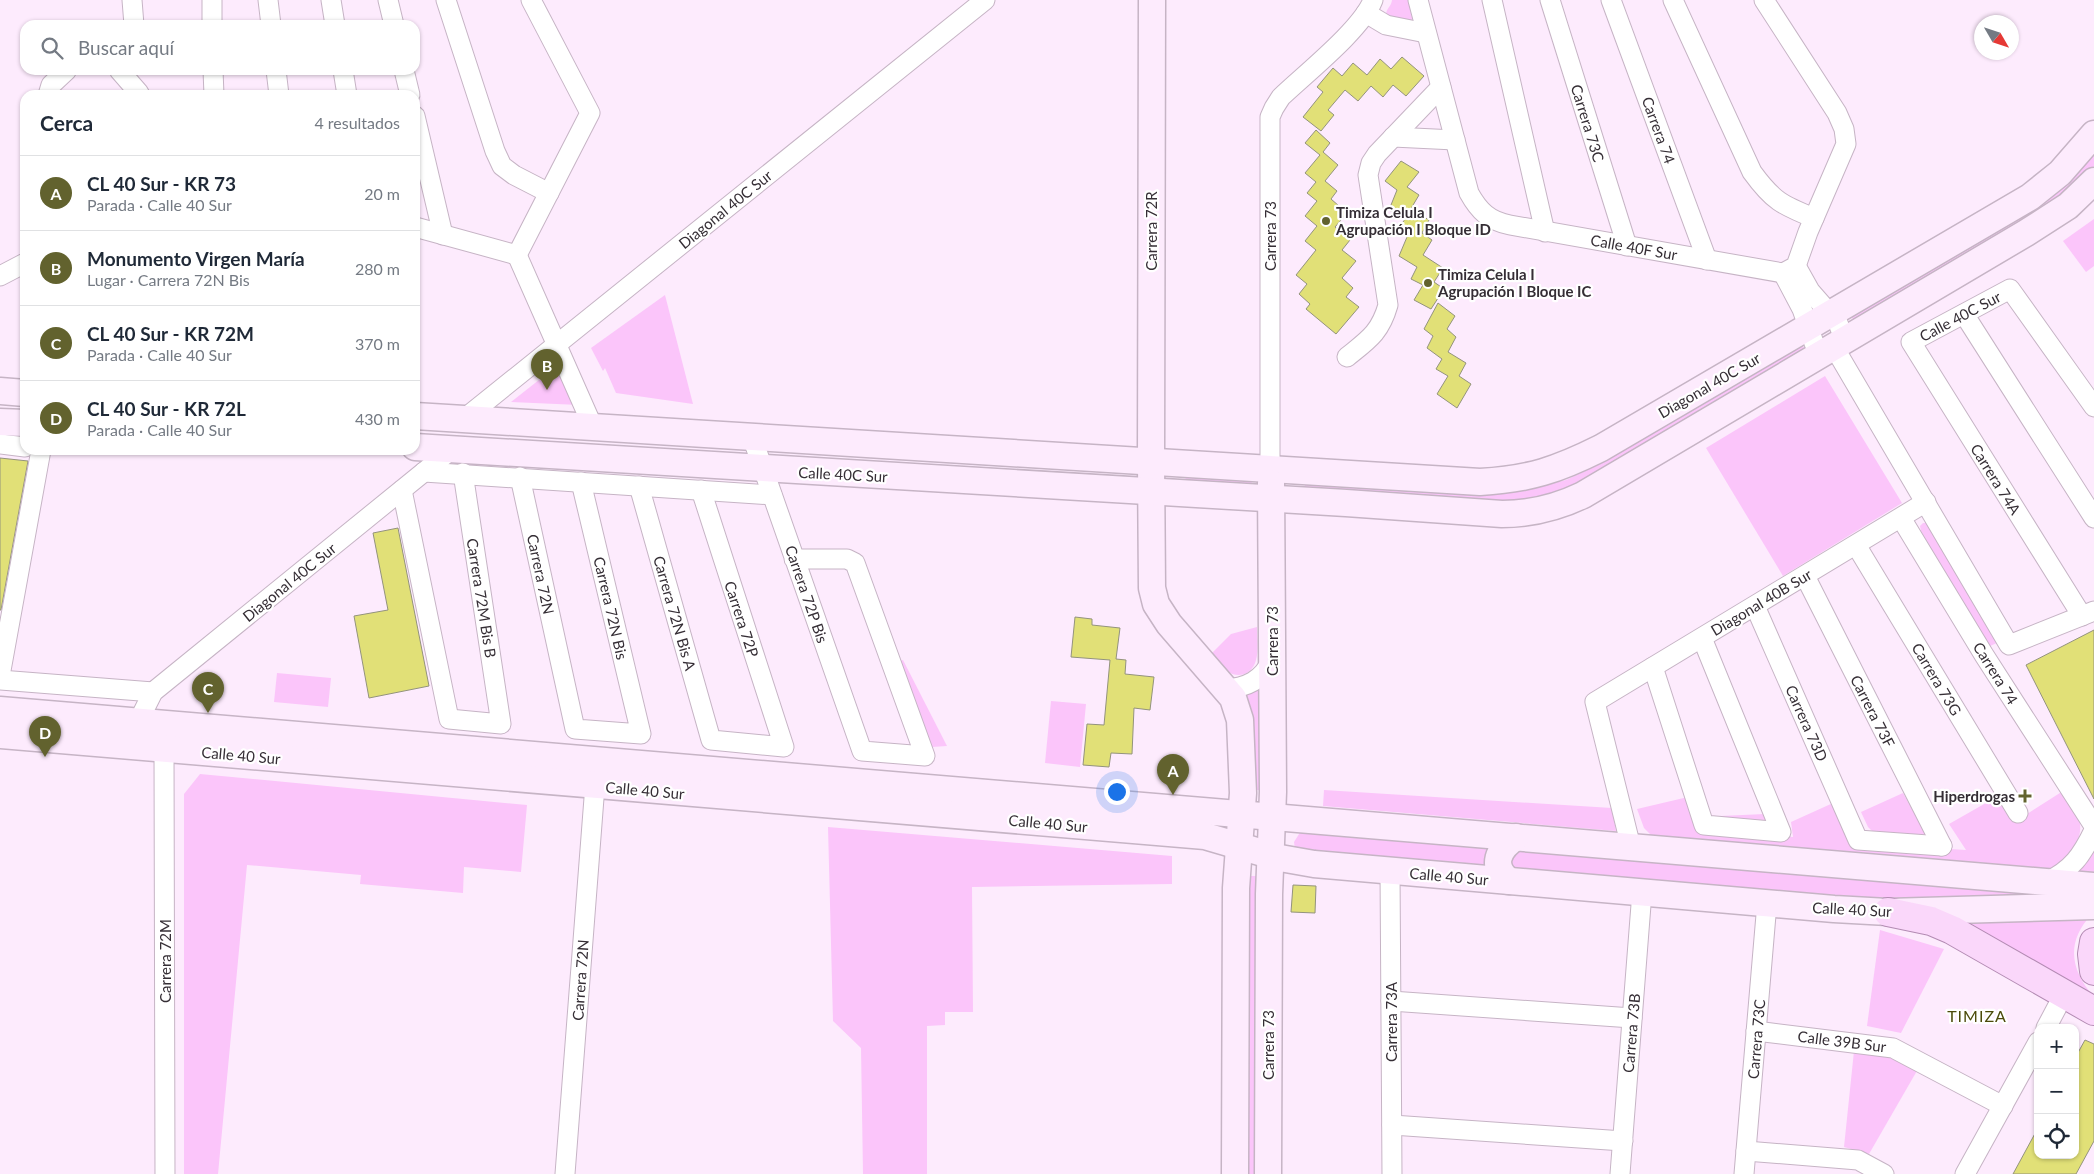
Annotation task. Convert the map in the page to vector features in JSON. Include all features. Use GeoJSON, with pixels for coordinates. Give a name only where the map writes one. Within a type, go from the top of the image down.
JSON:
{"type":"FeatureCollection","features":[{"type":"Feature","properties":{"kind":"main road"},"geometry":{"type":"LineString","coordinates":[[1888,912],[1931,921],[1952,930],[2094,1011]]}},
{"type":"Feature","properties":{"kind":"main road"},"geometry":{"type":"LineString","coordinates":[[2094,942],[2092,954],[2094,971]]}},
{"type":"Feature","properties":{"kind":"street"},"geometry":{"type":"LineString","coordinates":[[132,0],[134,20]]}},
{"type":"Feature","properties":{"kind":"street"},"geometry":{"type":"LineString","coordinates":[[212,0],[212,20]]}},
{"type":"Feature","properties":{"kind":"street"},"geometry":{"type":"LineString","coordinates":[[268,0],[270,20]]}},
{"type":"Feature","properties":{"kind":"street"},"geometry":{"type":"LineString","coordinates":[[331,0],[334,20]]}},
{"type":"Feature","properties":{"kind":"street"},"geometry":{"type":"LineString","coordinates":[[388,0],[393,20]]}},
{"type":"Feature","properties":{"kind":"street"},"geometry":{"type":"LineString","coordinates":[[446,0],[495,151],[502,166],[514,175],[549,193]]}},
{"type":"Feature","properties":{"kind":"street"},"geometry":{"type":"LineString","coordinates":[[516,255],[590,113],[531,0]]}},
{"type":"Feature","properties":{"kind":"street","name":"Diagonal 40C Sur"},"geometry":{"type":"LineString","coordinates":[[464,419],[985,0]]}},
{"type":"Feature","properties":{"kind":"street","name":"Carrera 72R"},"geometry":{"type":"LineString","coordinates":[[1150,462],[1152,0]]}},
{"type":"Feature","properties":{"kind":"street"},"geometry":{"type":"LineString","coordinates":[[1394,137],[1455,140],[1418,0]]}},
{"type":"Feature","properties":{"kind":"street"},"geometry":{"type":"LineString","coordinates":[[1492,0],[1545,232]]}},
{"type":"Feature","properties":{"kind":"street","name":"Carrera 73C"},"geometry":{"type":"LineString","coordinates":[[1550,0],[1627,246]]}},
{"type":"Feature","properties":{"kind":"street","name":"Carrera 74"},"geometry":{"type":"LineString","coordinates":[[1611,0],[1707,260]]}},
{"type":"Feature","properties":{"kind":"street"},"geometry":{"type":"LineString","coordinates":[[1673,0],[1752,172],[1766,191],[1782,205],[1814,218]]}},
{"type":"Feature","properties":{"kind":"street"},"geometry":{"type":"LineString","coordinates":[[1764,0],[1837,113],[1844,129],[1846,144],[1790,270]]}},
{"type":"Feature","properties":{"kind":"street"},"geometry":{"type":"LineString","coordinates":[[1370,7],[1386,25],[1426,33]]}},
{"type":"Feature","properties":{"kind":"street","name":"Carrera 73"},"geometry":{"type":"LineString","coordinates":[[1268,1174],[1272,818],[1269,127],[1274,108],[1281,97],[1354,28],[1370,7]]}},
{"type":"Feature","properties":{"kind":"street"},"geometry":{"type":"LineString","coordinates":[[50,90],[63,75]]}},
{"type":"Feature","properties":{"kind":"street"},"geometry":{"type":"LineString","coordinates":[[123,75],[136,90]]}},
{"type":"Feature","properties":{"kind":"street"},"geometry":{"type":"LineString","coordinates":[[138,75],[139,90]]}},
{"type":"Feature","properties":{"kind":"street"},"geometry":{"type":"LineString","coordinates":[[213,75],[214,90]]}},
{"type":"Feature","properties":{"kind":"street"},"geometry":{"type":"LineString","coordinates":[[277,75],[278,90]]}},
{"type":"Feature","properties":{"kind":"street"},"geometry":{"type":"LineString","coordinates":[[344,75],[346,90]]}},
{"type":"Feature","properties":{"kind":"street"},"geometry":{"type":"LineString","coordinates":[[405,75],[409,90]]}},
{"type":"Feature","properties":{"kind":"street"},"geometry":{"type":"LineString","coordinates":[[1347,358],[1374,335],[1384,322],[1388,305],[1368,175],[1369,168],[1377,154],[1441,87]]}},
{"type":"Feature","properties":{"kind":"street","name":"Diagonal 40C Sur"},"geometry":{"type":"LineString","coordinates":[[1270,470],[1480,482],[1528,477],[1575,461],[1601,448],[2030,197],[2060,173],[2094,134]]}},
{"type":"Feature","properties":{"kind":"street"},"geometry":{"type":"LineString","coordinates":[[420,138],[442,235]]}},
{"type":"Feature","properties":{"kind":"street","name":"Calle 40F Sur"},"geometry":{"type":"LineString","coordinates":[[1455,140],[1469,193],[1476,206],[1485,216],[1501,223],[1707,260],[1790,270]]}},
{"type":"Feature","properties":{"kind":"street","name":"Diagonal 40C Sur"},"geometry":{"type":"LineString","coordinates":[[1271,499],[1502,514],[1523,514],[1566,504],[2041,224],[2068,206],[2094,181]]}},
{"type":"Feature","properties":{"kind":"street"},"geometry":{"type":"LineString","coordinates":[[420,228],[516,255]]}},
{"type":"Feature","properties":{"kind":"street"},"geometry":{"type":"LineString","coordinates":[[516,255],[593,427]]}},
{"type":"Feature","properties":{"kind":"street"},"geometry":{"type":"LineString","coordinates":[[0,276],[20,266]]}},
{"type":"Feature","properties":{"kind":"street","name":"Carrera 74"},"geometry":{"type":"LineString","coordinates":[[1790,270],[1810,290],[1842,329],[1835,347]]}},
{"type":"Feature","properties":{"kind":"street","name":"Carrera 74"},"geometry":{"type":"LineString","coordinates":[[1790,270],[1814,343],[1835,347],[2009,645],[2088,614]]}},
{"type":"Feature","properties":{"kind":"street","name":"Calle 40C Sur"},"geometry":{"type":"LineString","coordinates":[[1911,342],[2010,289],[2094,407]]}},
{"type":"Feature","properties":{"kind":"street"},"geometry":{"type":"LineString","coordinates":[[1964,314],[2094,518]]}},
{"type":"Feature","properties":{"kind":"street","name":"Carrera 74A"},"geometry":{"type":"LineString","coordinates":[[1911,342],[2088,614]]}},
{"type":"Feature","properties":{"kind":"street"},"geometry":{"type":"LineString","coordinates":[[0,392],[20,393]]}},
{"type":"Feature","properties":{"kind":"street","name":"Calle 40C Sur"},"geometry":{"type":"LineString","coordinates":[[420,416],[1270,470]]}},
{"type":"Feature","properties":{"kind":"street"},"geometry":{"type":"LineString","coordinates":[[0,422],[20,423]]}},
{"type":"Feature","properties":{"kind":"street","name":"Carrera 72P Bis"},"geometry":{"type":"LineString","coordinates":[[752,437],[794,560],[862,751],[925,756],[855,563],[847,559],[794,560]]}},
{"type":"Feature","properties":{"kind":"street"},"geometry":{"type":"LineString","coordinates":[[0,444],[20,446]]}},
{"type":"Feature","properties":{"kind":"street","name":"Calle 40C Sur"},"geometry":{"type":"LineString","coordinates":[[420,448],[1271,499]]}},
{"type":"Feature","properties":{"kind":"street","name":"Diagonal 40C Sur"},"geometry":{"type":"LineString","coordinates":[[138,722],[153,692],[451,450]]}},
{"type":"Feature","properties":{"kind":"street"},"geometry":{"type":"LineString","coordinates":[[40,455],[0,678],[153,692]]}},
{"type":"Feature","properties":{"kind":"street"},"geometry":{"type":"LineString","coordinates":[[1150,462],[1152,588],[1156,604],[1169,624],[1233,698],[1240,720],[1242,793],[1236,898],[1235,1174]]}},
{"type":"Feature","properties":{"kind":"street"},"geometry":{"type":"LineString","coordinates":[[424,472],[464,473],[772,495]]}},
{"type":"Feature","properties":{"kind":"street","name":"Carrera 72M Bis B"},"geometry":{"type":"LineString","coordinates":[[402,490],[449,720],[501,724],[464,473]]}},
{"type":"Feature","properties":{"kind":"street","name":"Carrera 72N"},"geometry":{"type":"LineString","coordinates":[[520,478],[575,729],[641,734]]}},
{"type":"Feature","properties":{"kind":"street","name":"Carrera 72N Bis"},"geometry":{"type":"LineString","coordinates":[[581,482],[641,734]]}},
{"type":"Feature","properties":{"kind":"street","name":"Carrera 72N Bis A"},"geometry":{"type":"LineString","coordinates":[[639,486],[711,740],[784,747]]}},
{"type":"Feature","properties":{"kind":"street","name":"Carrera 72P"},"geometry":{"type":"LineString","coordinates":[[701,490],[784,747]]}},
{"type":"Feature","properties":{"kind":"street","name":"Diagonal 40B Sur"},"geometry":{"type":"LineString","coordinates":[[1631,847],[1596,702],[1926,502]]}},
{"type":"Feature","properties":{"kind":"street","name":"Carrera 74"},"geometry":{"type":"LineString","coordinates":[[1901,518],[1984,655],[2094,828],[2087,845],[2070,868],[2046,882]]}},
{"type":"Feature","properties":{"kind":"street","name":"Carrera 73G"},"geometry":{"type":"LineString","coordinates":[[1856,545],[2018,813]]}},
{"type":"Feature","properties":{"kind":"street","name":"Carrera 73F"},"geometry":{"type":"LineString","coordinates":[[1804,576],[1942,846],[1858,840]]}},
{"type":"Feature","properties":{"kind":"street","name":"Carrera 73D"},"geometry":{"type":"LineString","coordinates":[[1755,606],[1858,840]]}},
{"type":"Feature","properties":{"kind":"street"},"geometry":{"type":"LineString","coordinates":[[1653,667],[1704,825],[1781,832],[1702,638]]}},
{"type":"Feature","properties":{"kind":"street"},"geometry":{"type":"LineString","coordinates":[[1224,688],[1244,687],[1251,684],[1268,669],[1272,660]]}},
{"type":"Feature","properties":{"kind":"street","name":"Calle 40 Sur"},"geometry":{"type":"LineString","coordinates":[[0,710],[2094,886]]}},
{"type":"Feature","properties":{"kind":"street","name":"Calle 40 Sur"},"geometry":{"type":"LineString","coordinates":[[0,735],[1205,836],[1298,862],[1767,903],[1888,912],[2094,906]]}},
{"type":"Feature","properties":{"kind":"street","name":"Carrera 72M"},"geometry":{"type":"LineString","coordinates":[[164,749],[165,1174]]}},
{"type":"Feature","properties":{"kind":"street","name":"Carrera 72N"},"geometry":{"type":"LineString","coordinates":[[565,1174],[595,786],[591,772],[594,761]]}},
{"type":"Feature","properties":{"kind":"street"},"geometry":{"type":"LineString","coordinates":[[1508,881],[1500,872],[1498,858],[1502,850],[1516,837]]}},
{"type":"Feature","properties":{"kind":"street","name":"Carrera 73A"},"geometry":{"type":"LineString","coordinates":[[1390,871],[1392,1174]]}},
{"type":"Feature","properties":{"kind":"street","name":"Carrera 73B"},"geometry":{"type":"LineString","coordinates":[[1620,1174],[1642,892]]}},
{"type":"Feature","properties":{"kind":"street","name":"Carrera 73C"},"geometry":{"type":"LineString","coordinates":[[1744,1174],[1767,903]]}},
{"type":"Feature","properties":{"kind":"street"},"geometry":{"type":"LineString","coordinates":[[2048,1024],[2064,994]]}},
{"type":"Feature","properties":{"kind":"street"},"geometry":{"type":"LineString","coordinates":[[1391,1000],[1632,1018]]}},
{"type":"Feature","properties":{"kind":"street","name":"Calle 39B Sur"},"geometry":{"type":"LineString","coordinates":[[1756,1030],[1893,1048],[2003,1106]]}},
{"type":"Feature","properties":{"kind":"street"},"geometry":{"type":"LineString","coordinates":[[1965,1174],[2034,1049]]}},
{"type":"Feature","properties":{"kind":"street"},"geometry":{"type":"LineString","coordinates":[[1392,1125],[1622,1141]]}},
{"type":"Feature","properties":{"kind":"street"},"geometry":{"type":"LineString","coordinates":[[1746,1151],[1858,1160],[1884,1174]]}},
{"type":"Feature","properties":{"kind":"shaded area"},"geometry":{"type":"Polygon","coordinates":[[[1392,0],[1408,0],[1413,22],[1389,19],[1386,13],[1392,0]]]}},
{"type":"Feature","properties":{"kind":"shaded area"},"geometry":{"type":"Polygon","coordinates":[[[2094,149],[2094,166],[2078,185],[1856,325],[1850,314],[2094,149]]]}},
{"type":"Feature","properties":{"kind":"shaded area"},"geometry":{"type":"Polygon","coordinates":[[[2094,219],[2094,266],[2086,272],[2063,241],[2094,219]]]}},
{"type":"Feature","properties":{"kind":"shaded area"},"geometry":{"type":"Polygon","coordinates":[[[665,295],[693,404],[616,393],[605,368],[603,371],[591,348],[665,295]]]}},
{"type":"Feature","properties":{"kind":"shaded area"},"geometry":{"type":"Polygon","coordinates":[[[1801,344],[1808,353],[1569,490],[1535,499],[1499,502],[1305,491],[1305,481],[1496,492],[1531,489],[1566,480],[1600,464],[1801,344]]]}},
{"type":"Feature","properties":{"kind":"shaded area"},"geometry":{"type":"Polygon","coordinates":[[[558,365],[579,405],[511,402],[558,365]]]}},
{"type":"Feature","properties":{"kind":"shaded area"},"geometry":{"type":"Polygon","coordinates":[[[1825,376],[1902,503],[1783,576],[1706,448],[1825,376]]]}},
{"type":"Feature","properties":{"kind":"shaded area"},"geometry":{"type":"Polygon","coordinates":[[[1186,473],[1252,477],[1251,490],[1185,486],[1186,473]]]}},
{"type":"Feature","properties":{"kind":"shaded area"},"geometry":{"type":"Polygon","coordinates":[[[1923,523],[1927,523],[1999,642],[1988,647],[1921,531],[1920,526],[1923,523]]]}},
{"type":"Feature","properties":{"kind":"shaded area"},"geometry":{"type":"Polygon","coordinates":[[[1257,627],[1257,652],[1254,665],[1245,674],[1237,675],[1228,672],[1212,653],[1231,634],[1257,627]]]}},
{"type":"Feature","properties":{"kind":"shaded area"},"geometry":{"type":"Polygon","coordinates":[[[903,660],[947,746],[932,747],[898,662],[903,660]]]}},
{"type":"Feature","properties":{"kind":"shaded area"},"geometry":{"type":"Polygon","coordinates":[[[277,673],[331,678],[328,707],[274,702],[277,673]]]}},
{"type":"Feature","properties":{"kind":"shaded area"},"geometry":{"type":"Polygon","coordinates":[[[1261,686],[1266,790],[1249,790],[1245,692],[1261,686]]]}},
{"type":"Feature","properties":{"kind":"shaded area"},"geometry":{"type":"Polygon","coordinates":[[[1051,701],[1086,704],[1080,767],[1045,763],[1051,701]]]}},
{"type":"Feature","properties":{"kind":"shaded area"},"geometry":{"type":"Polygon","coordinates":[[[200,774],[527,805],[521,872],[464,867],[463,893],[360,884],[361,875],[247,865],[218,1174],[184,1174],[184,794],[200,774]]]}},
{"type":"Feature","properties":{"kind":"shaded area"},"geometry":{"type":"Polygon","coordinates":[[[1324,790],[1612,808],[1616,831],[1323,806],[1324,790]]]}},
{"type":"Feature","properties":{"kind":"shaded area"},"geometry":{"type":"Polygon","coordinates":[[[2063,791],[2078,815],[2080,831],[2076,846],[2055,870],[1651,835],[1644,828],[1637,809],[1688,797],[1699,828],[1793,837],[1791,822],[1833,803],[1852,843],[1966,850],[1949,824],[2000,795],[2027,814],[2063,791]]]}},
{"type":"Feature","properties":{"kind":"shaded area"},"geometry":{"type":"Polygon","coordinates":[[[1903,793],[1927,836],[1872,831],[1868,827],[1861,812],[1903,793]]]}},
{"type":"Feature","properties":{"kind":"shaded area"},"geometry":{"type":"Polygon","coordinates":[[[1765,814],[1770,825],[1721,822],[1720,816],[1765,814]]]}},
{"type":"Feature","properties":{"kind":"shaded area"},"geometry":{"type":"Polygon","coordinates":[[[828,827],[1172,856],[1172,884],[972,887],[973,1012],[945,1012],[945,1025],[927,1026],[927,1174],[863,1174],[861,1048],[833,1021],[828,827]]]}},
{"type":"Feature","properties":{"kind":"shaded area"},"geometry":{"type":"Polygon","coordinates":[[[1301,831],[1497,842],[1492,873],[1295,849],[1294,842],[1301,831]]]}},
{"type":"Feature","properties":{"kind":"shaded area"},"geometry":{"type":"Polygon","coordinates":[[[1521,846],[2083,897],[1893,899],[1520,872],[1510,865],[1511,855],[1521,846]]]}},
{"type":"Feature","properties":{"kind":"shaded area"},"geometry":{"type":"Polygon","coordinates":[[[2094,849],[2094,876],[2069,875],[2094,849]]]}},
{"type":"Feature","properties":{"kind":"shaded area"},"geometry":{"type":"Polygon","coordinates":[[[1247,876],[1261,876],[1261,1174],[1247,1174],[1247,876]]]}},
{"type":"Feature","properties":{"kind":"shaded area"},"geometry":{"type":"Polygon","coordinates":[[[2091,915],[2078,935],[2074,956],[2080,977],[2094,997],[1941,918],[2091,915]]]}},
{"type":"Feature","properties":{"kind":"shaded area"},"geometry":{"type":"Polygon","coordinates":[[[1880,930],[1944,949],[1901,1033],[1867,1026],[1880,930]]]}},
{"type":"Feature","properties":{"kind":"shaded area"},"geometry":{"type":"Polygon","coordinates":[[[1854,1051],[1888,1055],[1918,1069],[1869,1154],[1844,1147],[1854,1051]]]}},
{"type":"Feature","properties":{"kind":"building"},"geometry":{"type":"Polygon","coordinates":[[[1402,57],[1424,76],[1406,96],[1393,85],[1383,97],[1371,86],[1358,101],[1345,90],[1328,110],[1334,115],[1321,131],[1303,117],[1323,92],[1317,87],[1333,68],[1342,76],[1353,63],[1367,75],[1380,59],[1391,69],[1402,57]]]}},
{"type":"Feature","properties":{"kind":"building","name":"Timiza Celula I Agrupación I Bloque ID"},"geometry":{"type":"Polygon","coordinates":[[[1316,130],[1330,143],[1323,152],[1338,165],[1325,181],[1337,191],[1331,199],[1347,213],[1335,227],[1350,240],[1342,250],[1356,261],[1342,278],[1353,288],[1346,297],[1359,307],[1336,334],[1306,309],[1310,304],[1299,294],[1307,284],[1296,275],[1316,250],[1305,241],[1317,226],[1305,216],[1317,201],[1307,193],[1316,182],[1305,173],[1320,155],[1305,143],[1316,130]]]}},
{"type":"Feature","properties":{"kind":"building"},"geometry":{"type":"Polygon","coordinates":[[[1401,161],[1419,172],[1407,187],[1419,195],[1406,217],[1411,209],[1429,220],[1422,233],[1432,240],[1423,255],[1443,268],[1434,282],[1444,289],[1431,309],[1414,300],[1423,285],[1411,279],[1417,267],[1399,256],[1407,237],[1397,231],[1405,219],[1389,210],[1397,190],[1385,181],[1401,161]]]}},
{"type":"Feature","properties":{"kind":"building"},"geometry":{"type":"Polygon","coordinates":[[[1438,303],[1455,316],[1447,329],[1456,337],[1448,352],[1466,363],[1459,376],[1471,384],[1457,408],[1437,394],[1448,376],[1436,369],[1442,359],[1427,348],[1433,336],[1424,329],[1438,303]]]}},
{"type":"Feature","properties":{"kind":"building"},"geometry":{"type":"Polygon","coordinates":[[[0,458],[28,461],[1,610],[0,610],[0,458]]]}},
{"type":"Feature","properties":{"kind":"building"},"geometry":{"type":"Polygon","coordinates":[[[398,528],[429,686],[369,698],[354,616],[388,610],[373,533],[398,528]]]}},
{"type":"Feature","properties":{"kind":"building"},"geometry":{"type":"Polygon","coordinates":[[[1075,617],[1092,619],[1092,625],[1120,628],[1116,659],[1126,660],[1125,674],[1154,677],[1150,710],[1134,708],[1132,754],[1111,753],[1109,767],[1083,765],[1087,724],[1104,725],[1110,660],[1071,657],[1075,617]]]}},
{"type":"Feature","properties":{"kind":"building"},"geometry":{"type":"Polygon","coordinates":[[[2094,630],[2094,799],[2026,665],[2094,630]]]}},
{"type":"Feature","properties":{"kind":"building"},"geometry":{"type":"Polygon","coordinates":[[[1293,885],[1316,886],[1315,913],[1291,912],[1293,885]]]}},
{"type":"Feature","properties":{"kind":"building"},"geometry":{"type":"Polygon","coordinates":[[[2085,1040],[2094,1044],[2094,1141],[2076,1174],[2013,1174],[2034,1135],[2034,1159],[2079,1159],[2079,1051],[2085,1040]]]}},
{"type":"Feature","properties":{"kind":"place","name":"Timiza Celula I Agrupación I Bloque ID"},"geometry":{"type":"Point","coordinates":[1326,221]}},
{"type":"Feature","properties":{"kind":"place","name":"Timiza Celula I Agrupación I Bloque IC"},"geometry":{"type":"Point","coordinates":[1428,283]}},
{"type":"Feature","properties":{"kind":"place","name":"Monumento Virgen María"},"geometry":{"type":"Point","coordinates":[547,390]}},
{"type":"Feature","properties":{"kind":"place","name":"CL 40 Sur - KR 72M"},"geometry":{"type":"Point","coordinates":[208,713]}},
{"type":"Feature","properties":{"kind":"place","name":"CL 40 Sur - KR 72L"},"geometry":{"type":"Point","coordinates":[45,757]}},
{"type":"Feature","properties":{"kind":"place","name":"CL 40 Sur - KR 73"},"geometry":{"type":"Point","coordinates":[1173,795]}},
{"type":"Feature","properties":{"kind":"place","name":"Hiperdrogas"},"geometry":{"type":"Point","coordinates":[2025,796]}},
{"type":"Feature","properties":{"kind":"district","name":"TIMIZA"},"geometry":{"type":"Point","coordinates":[1977,1015]}}]}
